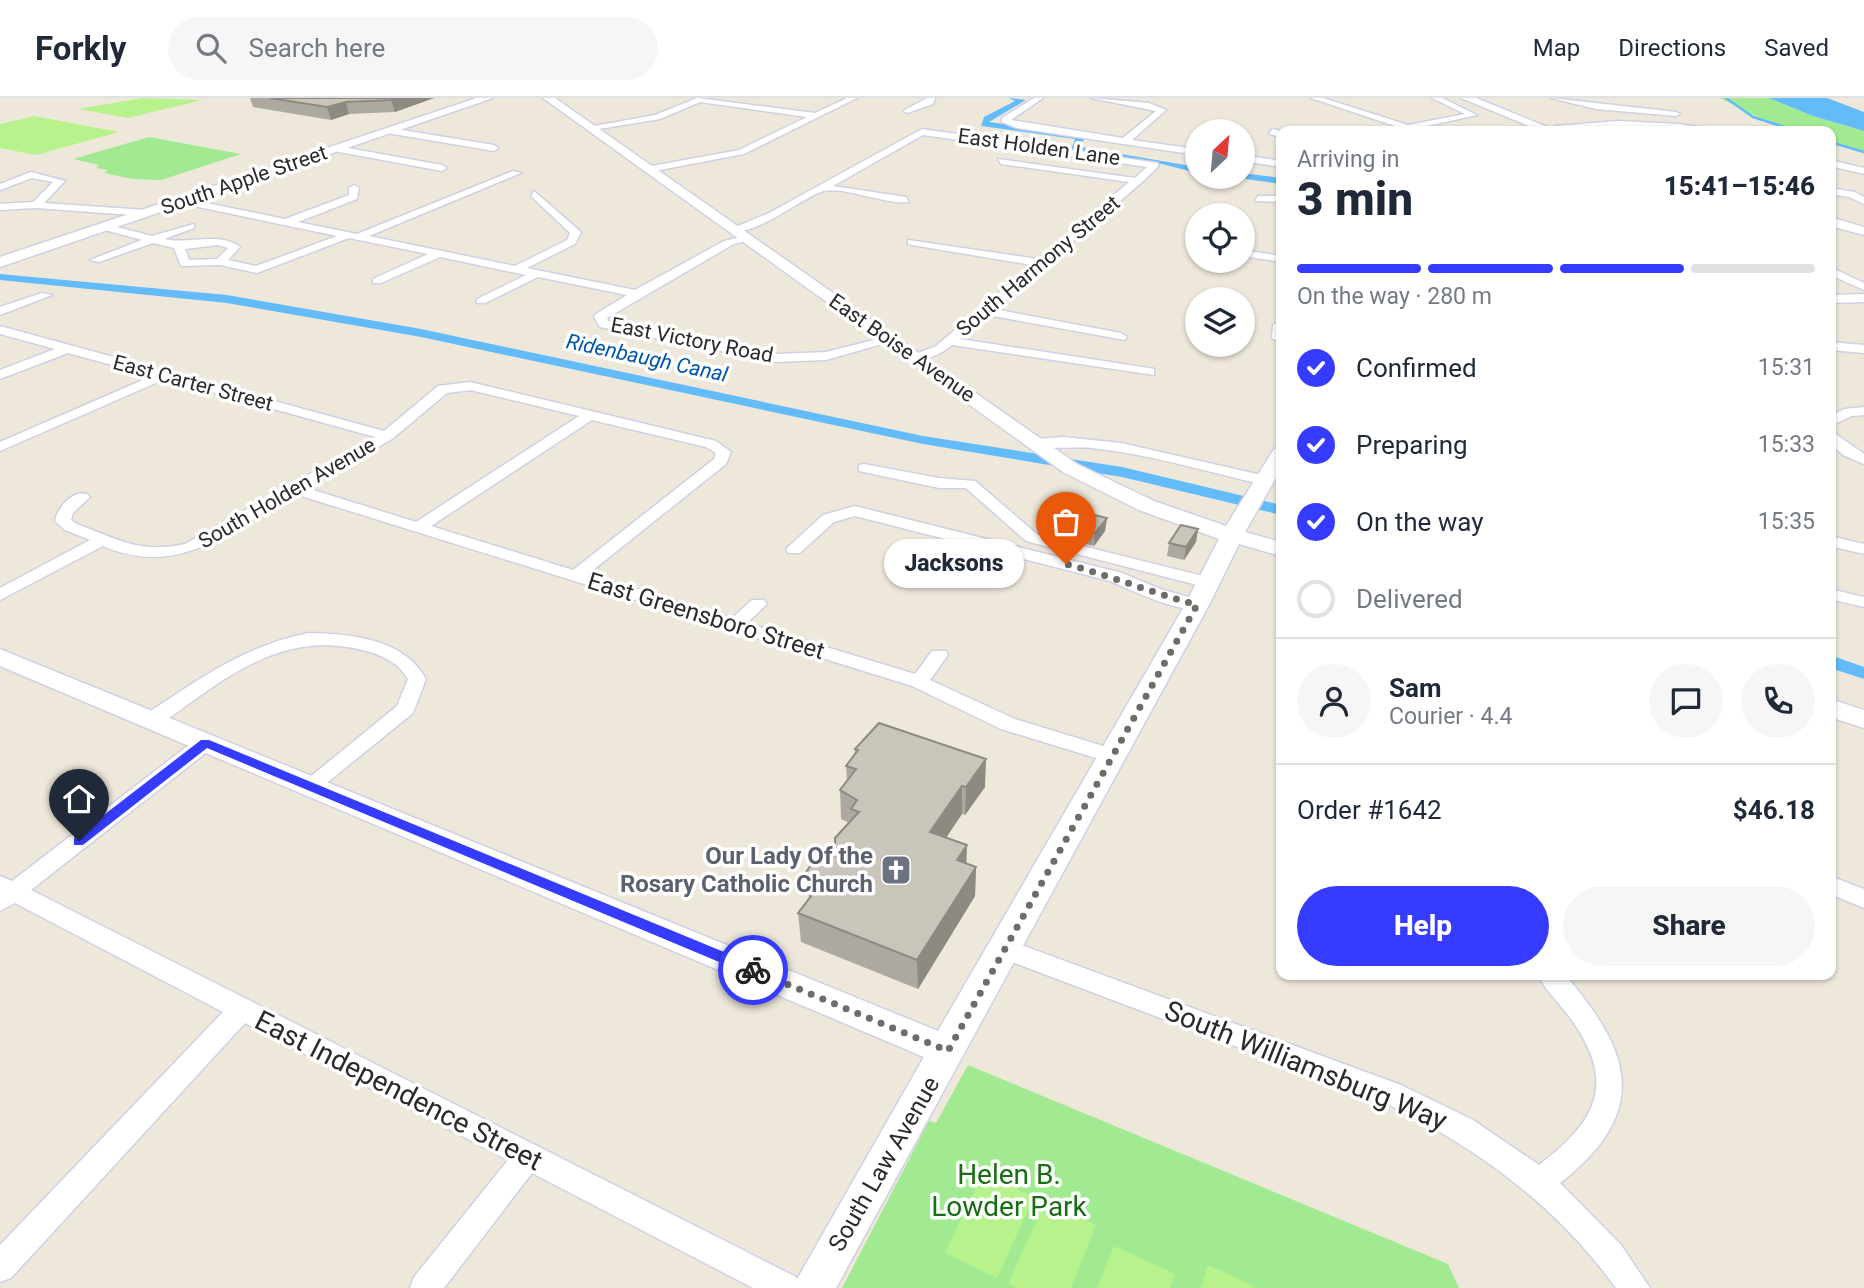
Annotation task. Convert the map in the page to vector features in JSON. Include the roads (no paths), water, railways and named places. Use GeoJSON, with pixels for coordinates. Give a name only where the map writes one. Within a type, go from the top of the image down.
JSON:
{"type":"FeatureCollection","features":[{"type":"Feature","properties":{"kind":"street","name":"South Apple Street"},"geometry":{"type":"LineString","coordinates":[[0,262],[488,98]]}},
{"type":"Feature","properties":{"kind":"street","name":"East Boise Avenue"},"geometry":{"type":"LineString","coordinates":[[548,98],[593,127],[1070,468],[1148,507],[1249,506],[1276,542]]}},
{"type":"Feature","properties":{"kind":"street"},"geometry":{"type":"LineString","coordinates":[[649,169],[741,152],[853,98]]}},
{"type":"Feature","properties":{"kind":"street"},"geometry":{"type":"LineString","coordinates":[[907,111],[930,102],[931,98]]}},
{"type":"Feature","properties":{"kind":"street"},"geometry":{"type":"LineString","coordinates":[[1039,98],[1005,118],[1007,122],[1185,150]]}},
{"type":"Feature","properties":{"kind":"street"},"geometry":{"type":"LineString","coordinates":[[1095,98],[1159,108],[1162,111],[1126,140]]}},
{"type":"Feature","properties":{"kind":"street"},"geometry":{"type":"LineString","coordinates":[[1315,98],[1401,126]]}},
{"type":"Feature","properties":{"kind":"street"},"geometry":{"type":"LineString","coordinates":[[1429,126],[1473,115],[1436,98]]}},
{"type":"Feature","properties":{"kind":"street"},"geometry":{"type":"LineString","coordinates":[[1466,98],[1542,126]]}},
{"type":"Feature","properties":{"kind":"street"},"geometry":{"type":"LineString","coordinates":[[1559,99],[1586,105],[1682,115]]}},
{"type":"Feature","properties":{"kind":"street"},"geometry":{"type":"LineString","coordinates":[[593,127],[657,117],[699,100],[816,116]]}},
{"type":"Feature","properties":{"kind":"street"},"geometry":{"type":"LineString","coordinates":[[1316,110],[1360,100]]}},
{"type":"Feature","properties":{"kind":"street"},"geometry":{"type":"LineString","coordinates":[[1669,104],[1682,115],[1686,126]]}},
{"type":"Feature","properties":{"kind":"street"},"geometry":{"type":"LineString","coordinates":[[1559,126],[1608,126]]}},
{"type":"Feature","properties":{"kind":"street"},"geometry":{"type":"LineString","coordinates":[[390,131],[494,148]]}},
{"type":"Feature","properties":{"kind":"street","name":"East Holden Lane"},"geometry":{"type":"LineString","coordinates":[[822,187],[922,132],[1155,165]]}},
{"type":"Feature","properties":{"kind":"street"},"geometry":{"type":"LineString","coordinates":[[337,149],[442,168]]}},
{"type":"Feature","properties":{"kind":"street"},"geometry":{"type":"LineString","coordinates":[[1255,160],[1276,163]]}},
{"type":"Feature","properties":{"kind":"street"},"geometry":{"type":"LineString","coordinates":[[1001,161],[1138,181]]}},
{"type":"Feature","properties":{"kind":"street"},"geometry":{"type":"LineString","coordinates":[[1836,164],[1864,171]]}},
{"type":"Feature","properties":{"kind":"street","name":"South Harmony Street"},"geometry":{"type":"LineString","coordinates":[[914,357],[940,349],[1155,165]]}},
{"type":"Feature","properties":{"kind":"street"},"geometry":{"type":"LineString","coordinates":[[179,246],[185,264],[220,262],[257,270],[516,173]]}},
{"type":"Feature","properties":{"kind":"street"},"geometry":{"type":"LineString","coordinates":[[0,187],[24,176],[60,181],[36,205]]}},
{"type":"Feature","properties":{"kind":"street"},"geometry":{"type":"LineString","coordinates":[[736,229],[758,223],[822,187],[909,198],[892,208]]}},
{"type":"Feature","properties":{"kind":"street"},"geometry":{"type":"LineString","coordinates":[[286,223],[354,197],[354,188]]}},
{"type":"Feature","properties":{"kind":"street"},"geometry":{"type":"LineString","coordinates":[[1836,192],[1864,193]]}},
{"type":"Feature","properties":{"kind":"street"},"geometry":{"type":"LineString","coordinates":[[515,270],[571,242],[576,232],[534,194]]}},
{"type":"Feature","properties":{"kind":"street"},"geometry":{"type":"LineString","coordinates":[[1852,194],[1864,201]]}},
{"type":"Feature","properties":{"kind":"street"},"geometry":{"type":"LineString","coordinates":[[1258,200],[1276,199]]}},
{"type":"Feature","properties":{"kind":"street","name":"East Victory Road"},"geometry":{"type":"LineString","coordinates":[[182,201],[637,295]]}},
{"type":"Feature","properties":{"kind":"street"},"geometry":{"type":"LineString","coordinates":[[0,207],[36,205],[146,213]]}},
{"type":"Feature","properties":{"kind":"street"},"geometry":{"type":"LineString","coordinates":[[1836,223],[1864,231]]}},
{"type":"Feature","properties":{"kind":"street"},"geometry":{"type":"LineString","coordinates":[[95,260],[190,226]]}},
{"type":"Feature","properties":{"kind":"street"},"geometry":{"type":"LineString","coordinates":[[105,227],[179,246],[219,242],[235,247],[220,262]]}},
{"type":"Feature","properties":{"kind":"street"},"geometry":{"type":"LineString","coordinates":[[637,295],[728,243],[749,238]]}},
{"type":"Feature","properties":{"kind":"street"},"geometry":{"type":"LineString","coordinates":[[912,242],[1041,263]]}},
{"type":"Feature","properties":{"kind":"street"},"geometry":{"type":"LineString","coordinates":[[377,281],[438,254]]}},
{"type":"Feature","properties":{"kind":"street"},"geometry":{"type":"LineString","coordinates":[[1255,255],[1276,258]]}},
{"type":"Feature","properties":{"kind":"street"},"geometry":{"type":"LineString","coordinates":[[1836,273],[1864,287]]}},
{"type":"Feature","properties":{"kind":"street"},"geometry":{"type":"LineString","coordinates":[[481,301],[536,274]]}},
{"type":"Feature","properties":{"kind":"street"},"geometry":{"type":"LineString","coordinates":[[0,311],[46,295]]}},
{"type":"Feature","properties":{"kind":"street","name":"East Victory Road"},"geometry":{"type":"LineString","coordinates":[[637,295],[604,313],[600,320],[611,326],[776,358],[826,356],[890,340]]}},
{"type":"Feature","properties":{"kind":"street"},"geometry":{"type":"LineString","coordinates":[[1836,299],[1864,298]]}},
{"type":"Feature","properties":{"kind":"street"},"geometry":{"type":"LineString","coordinates":[[985,311],[1121,337]]}},
{"type":"Feature","properties":{"kind":"street","name":"East Carter Street"},"geometry":{"type":"LineString","coordinates":[[0,330],[387,436]]}},
{"type":"Feature","properties":{"kind":"street"},"geometry":{"type":"LineString","coordinates":[[950,341],[1149,372]]}},
{"type":"Feature","properties":{"kind":"street"},"geometry":{"type":"LineString","coordinates":[[1836,347],[1864,349]]}},
{"type":"Feature","properties":{"kind":"street"},"geometry":{"type":"LineString","coordinates":[[0,375],[68,348]]}},
{"type":"Feature","properties":{"kind":"street"},"geometry":{"type":"LineString","coordinates":[[0,447],[164,375]]}},
{"type":"Feature","properties":{"kind":"street","name":"South Holden Avenue"},"geometry":{"type":"LineString","coordinates":[[82,497],[65,511],[63,521],[142,555],[167,555],[191,548],[387,436],[429,398],[456,386],[470,386],[590,415]]}},
{"type":"Feature","properties":{"kind":"street"},"geometry":{"type":"LineString","coordinates":[[1836,419],[1849,412],[1864,411]]}},
{"type":"Feature","properties":{"kind":"street"},"geometry":{"type":"LineString","coordinates":[[419,527],[590,415],[711,444],[724,452],[721,461],[577,575]]}},
{"type":"Feature","properties":{"kind":"street"},"geometry":{"type":"LineString","coordinates":[[1043,447],[1057,440],[1102,445],[1249,506]]}},
{"type":"Feature","properties":{"kind":"street"},"geometry":{"type":"LineString","coordinates":[[1836,440],[1848,452],[1864,460]]}},
{"type":"Feature","properties":{"kind":"street","name":"South Law Avenue"},"geometry":{"type":"LineString","coordinates":[[813,1288],[1276,461]]}},
{"type":"Feature","properties":{"kind":"street"},"geometry":{"type":"LineString","coordinates":[[864,468],[939,482],[970,484],[1032,538],[1203,594]]}},
{"type":"Feature","properties":{"kind":"street","name":"East Greensboro Street"},"geometry":{"type":"LineString","coordinates":[[294,489],[919,682],[1008,724],[1112,756]]}},
{"type":"Feature","properties":{"kind":"street"},"geometry":{"type":"LineString","coordinates":[[794,549],[827,519],[843,511],[855,511],[1116,577],[1154,593],[1203,594]]}},
{"type":"Feature","properties":{"kind":"street"},"geometry":{"type":"LineString","coordinates":[[0,596],[103,540]]}},
{"type":"Feature","properties":{"kind":"street"},"geometry":{"type":"LineString","coordinates":[[1836,542],[1864,548]]}},
{"type":"Feature","properties":{"kind":"street"},"geometry":{"type":"LineString","coordinates":[[1836,595],[1864,602]]}},
{"type":"Feature","properties":{"kind":"street"},"geometry":{"type":"LineString","coordinates":[[735,625],[758,604]]}},
{"type":"Feature","properties":{"kind":"street"},"geometry":{"type":"LineString","coordinates":[[152,720],[241,661],[271,646],[305,636],[354,641],[411,666],[417,679],[406,709],[310,786]]}},
{"type":"Feature","properties":{"kind":"street"},"geometry":{"type":"LineString","coordinates":[[919,682],[939,655]]}},
{"type":"Feature","properties":{"kind":"street"},"geometry":{"type":"LineString","coordinates":[[0,657],[948,1051]]}},
{"type":"Feature","properties":{"kind":"street"},"geometry":{"type":"LineString","coordinates":[[1836,709],[1864,719]]}},
{"type":"Feature","properties":{"kind":"street"},"geometry":{"type":"LineString","coordinates":[[4,893],[205,743]]}},
{"type":"Feature","properties":{"kind":"street"},"geometry":{"type":"LineString","coordinates":[[1836,887],[1864,900]]}},
{"type":"Feature","properties":{"kind":"street","name":"East Independence Street"},"geometry":{"type":"LineString","coordinates":[[4,893],[242,1009],[785,1288]]}},
{"type":"Feature","properties":{"kind":"street","name":"South Williamsburg Way"},"geometry":{"type":"LineString","coordinates":[[1005,949],[1445,1117],[1494,1147],[1540,1182],[1609,1250],[1635,1288]]}},
{"type":"Feature","properties":{"kind":"street"},"geometry":{"type":"LineString","coordinates":[[1540,1182],[1587,1142],[1605,1116],[1609,1088],[1608,1062],[1598,1037],[1554,980]]}},
{"type":"Feature","properties":{"kind":"street"},"geometry":{"type":"LineString","coordinates":[[0,1267],[242,1009]]}},
{"type":"Feature","properties":{"kind":"street"},"geometry":{"type":"LineString","coordinates":[[425,1288],[528,1156]]}},
{"type":"Feature","properties":{"kind":"water"},"geometry":{"type":"Polygon","coordinates":[[[1769,98],[1827,98],[1864,112],[1864,131],[1813,116],[1769,98]]]}},
{"type":"Feature","properties":{"kind":"waterway"},"geometry":{"type":"LineString","coordinates":[[1013,98],[1022,100],[987,119],[984,124],[1077,137],[1080,139],[1074,149],[1160,162]]}},
{"type":"Feature","properties":{"kind":"waterway"},"geometry":{"type":"LineString","coordinates":[[1726,98],[1753,117],[1781,126]]}},
{"type":"Feature","properties":{"kind":"waterway"},"geometry":{"type":"LineString","coordinates":[[1836,144],[1864,152]]}},
{"type":"Feature","properties":{"kind":"waterway"},"geometry":{"type":"LineString","coordinates":[[1166,163],[1185,167]]}},
{"type":"Feature","properties":{"kind":"waterway"},"geometry":{"type":"LineString","coordinates":[[1255,178],[1276,180]]}},
{"type":"Feature","properties":{"kind":"waterway","name":"Ridenbaugh Canal"},"geometry":{"type":"LineString","coordinates":[[0,277],[227,299],[421,333],[923,440],[1122,472],[1276,509]]}},
{"type":"Feature","properties":{"kind":"waterway","name":"Ridenbaugh Canal"},"geometry":{"type":"LineString","coordinates":[[1836,663],[1864,673]]}},
{"type":"Feature","properties":{"kind":"place","name":"Jacksons"},"geometry":{"type":"Point","coordinates":[1066,564]}},
{"type":"Feature","properties":{"kind":"place","name":"Our Lady Of the Rosary Catholic Church"},"geometry":{"type":"Point","coordinates":[896,870]}},
{"type":"Feature","properties":{"kind":"park label","name":"Helen B. Lowder Park"},"geometry":{"type":"Point","coordinates":[1009,1190]}}]}
